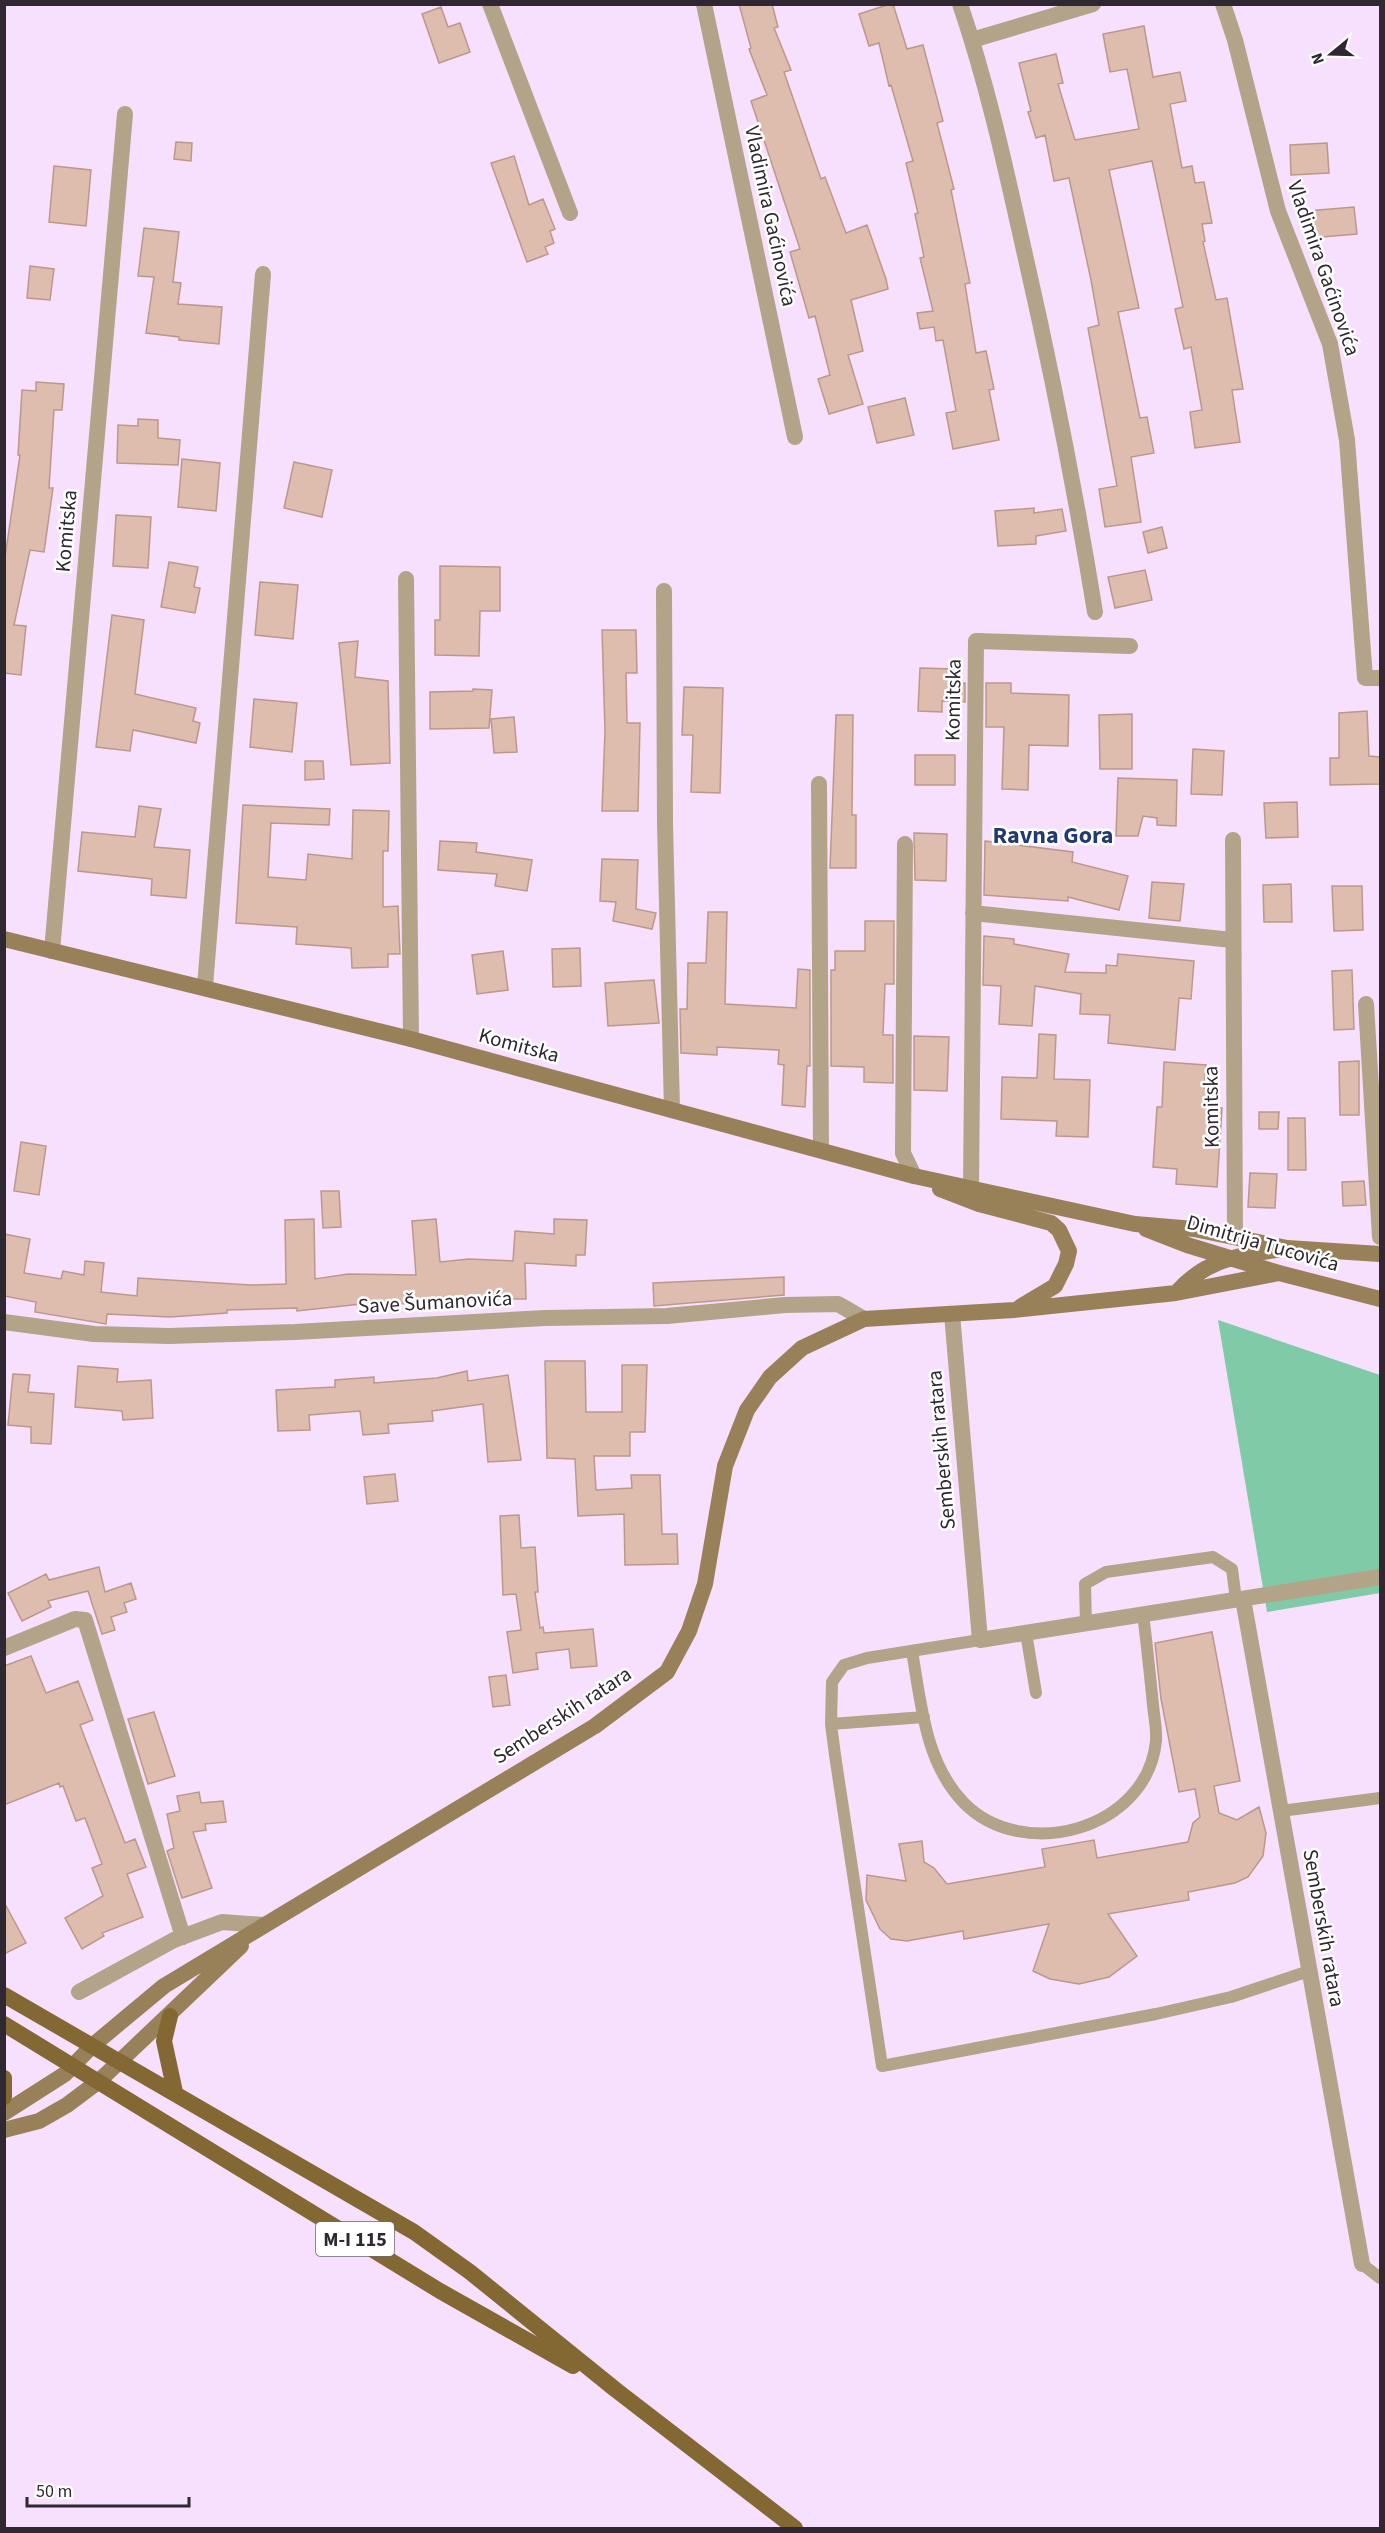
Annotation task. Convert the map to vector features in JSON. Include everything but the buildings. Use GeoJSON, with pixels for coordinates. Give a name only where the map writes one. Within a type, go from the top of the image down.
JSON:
{"type":"FeatureCollection","features":[{"type":"Feature","properties":{"kind":"main road","name":"Komitska"},"geometry":{"type":"LineString","coordinates":[[4,939],[205,986],[411,1039],[914,1176],[1135,1224],[1194,1229],[1287,1248],[1380,1254]]}},
{"type":"Feature","properties":{"kind":"main road"},"geometry":{"type":"LineString","coordinates":[[914,1176],[948,1193],[1051,1223],[1059,1230],[1069,1251],[1066,1264],[1055,1286],[1014,1310]]}},
{"type":"Feature","properties":{"kind":"main road","name":"Dimitrija Tucovića"},"geometry":{"type":"LineString","coordinates":[[1135,1224],[1162,1237],[1279,1273],[1380,1299]]}},
{"type":"Feature","properties":{"kind":"main road"},"geometry":{"type":"LineString","coordinates":[[1176,1293],[1190,1277],[1209,1265],[1231,1258],[1287,1248]]}},
{"type":"Feature","properties":{"kind":"main road","name":"Semberskih ratara"},"geometry":{"type":"LineString","coordinates":[[264,1925],[595,1726],[667,1672],[689,1631],[705,1584],[725,1466],[747,1410],[770,1377],[802,1348],[864,1319],[1014,1310],[1176,1293],[1279,1273]]}},
{"type":"Feature","properties":{"kind":"main road"},"geometry":{"type":"LineString","coordinates":[[4,2130],[39,2121],[67,2105],[99,2081],[264,1925]]}},
{"type":"Feature","properties":{"kind":"main road"},"geometry":{"type":"LineString","coordinates":[[4,2113],[28,2100],[73,2067],[92,2046],[164,1986],[264,1925]]}},
{"type":"Feature","properties":{"kind":"main road","name":"M-I 115"},"geometry":{"type":"LineString","coordinates":[[4,1995],[414,2232],[470,2272],[616,2390],[795,2529]]}},
{"type":"Feature","properties":{"kind":"main road"},"geometry":{"type":"LineString","coordinates":[[170,2016],[164,2041],[175,2092]]}},
{"type":"Feature","properties":{"kind":"main road","name":"M-I 115"},"geometry":{"type":"LineString","coordinates":[[4,2024],[440,2291],[616,2390]]}},
{"type":"Feature","properties":{"kind":"main road"},"geometry":{"type":"LineString","coordinates":[[4,2078],[4,2097]]}},
{"type":"Feature","properties":{"kind":"street"},"geometry":{"type":"LineString","coordinates":[[490,4],[570,213]]}},
{"type":"Feature","properties":{"kind":"street","name":"Vladimira Gaćinovića"},"geometry":{"type":"LineString","coordinates":[[704,4],[795,437]]}},
{"type":"Feature","properties":{"kind":"street"},"geometry":{"type":"LineString","coordinates":[[960,4],[1002,152],[1050,365],[1075,488],[1095,612]]}},
{"type":"Feature","properties":{"kind":"street"},"geometry":{"type":"LineString","coordinates":[[972,40],[1093,4]]}},
{"type":"Feature","properties":{"kind":"street","name":"Vladimira Gaćinovića"},"geometry":{"type":"LineString","coordinates":[[1224,4],[1278,211],[1330,344],[1347,441],[1365,678],[1380,678]]}},
{"type":"Feature","properties":{"kind":"street","name":"Komitska"},"geometry":{"type":"LineString","coordinates":[[51,951],[125,114]]}},
{"type":"Feature","properties":{"kind":"street"},"geometry":{"type":"LineString","coordinates":[[205,986],[262,274]]}},
{"type":"Feature","properties":{"kind":"street"},"geometry":{"type":"LineString","coordinates":[[406,579],[411,1039]]}},
{"type":"Feature","properties":{"kind":"street"},"geometry":{"type":"LineString","coordinates":[[664,591],[665,824],[672,1110]]}},
{"type":"Feature","properties":{"kind":"street","name":"Komitska"},"geometry":{"type":"LineString","coordinates":[[971,1188],[976,641],[1130,646]]}},
{"type":"Feature","properties":{"kind":"street"},"geometry":{"type":"LineString","coordinates":[[819,784],[821,1149]]}},
{"type":"Feature","properties":{"kind":"street","name":"Komitska"},"geometry":{"type":"LineString","coordinates":[[1233,840],[1235,1237]]}},
{"type":"Feature","properties":{"kind":"street"},"geometry":{"type":"LineString","coordinates":[[905,844],[903,1153],[914,1176]]}},
{"type":"Feature","properties":{"kind":"street"},"geometry":{"type":"LineString","coordinates":[[973,913],[1232,940]]}},
{"type":"Feature","properties":{"kind":"street"},"geometry":{"type":"LineString","coordinates":[[1366,1004],[1380,1237]]}},
{"type":"Feature","properties":{"kind":"street","name":"Save Šumanovića"},"geometry":{"type":"LineString","coordinates":[[4,1322],[94,1334],[169,1336],[295,1332],[545,1318],[667,1316],[785,1305],[838,1304],[864,1319]]}},
{"type":"Feature","properties":{"kind":"street","name":"Semberskih ratara"},"geometry":{"type":"LineString","coordinates":[[952,1314],[980,1640]]}},
{"type":"Feature","properties":{"kind":"street"},"geometry":{"type":"LineString","coordinates":[[980,1640],[1380,1577]]}},
{"type":"Feature","properties":{"kind":"street","name":"Semberskih ratara"},"geometry":{"type":"LineString","coordinates":[[1239,1599],[1281,1811],[1362,2264]]}},
{"type":"Feature","properties":{"kind":"street"},"geometry":{"type":"LineString","coordinates":[[4,1648],[75,1619],[85,1620],[183,1937]]}},
{"type":"Feature","properties":{"kind":"street"},"geometry":{"type":"LineString","coordinates":[[79,1992],[183,1937],[222,1922],[264,1925]]}},
{"type":"Feature","properties":{"kind":"lane"},"geometry":{"type":"LineString","coordinates":[[1086,1624],[1085,1584],[1106,1572],[1213,1557],[1232,1569],[1239,1599]]}},
{"type":"Feature","properties":{"kind":"lane"},"geometry":{"type":"LineString","coordinates":[[912,1651],[924,1717],[943,1776],[965,1804],[997,1826],[1030,1833],[1069,1832],[1095,1823],[1115,1810],[1135,1790],[1148,1768],[1156,1741],[1143,1614]]}},
{"type":"Feature","properties":{"kind":"lane"},"geometry":{"type":"LineString","coordinates":[[1026,1633],[1036,1693]]}},
{"type":"Feature","properties":{"kind":"lane"},"geometry":{"type":"LineString","coordinates":[[980,1640],[867,1658],[844,1665],[832,1682],[831,1724],[882,2066],[1156,2014],[1231,1996],[1309,1971]]}},
{"type":"Feature","properties":{"kind":"lane"},"geometry":{"type":"LineString","coordinates":[[831,1724],[924,1717]]}},
{"type":"Feature","properties":{"kind":"lane"},"geometry":{"type":"LineString","coordinates":[[1281,1811],[1380,1798]]}},
{"type":"Feature","properties":{"kind":"lane"},"geometry":{"type":"LineString","coordinates":[[1362,2264],[1380,2278]]}},
{"type":"Feature","properties":{"kind":"green space"},"geometry":{"type":"Polygon","coordinates":[[[1218,1320],[1380,1375],[1380,1593],[1267,1612],[1218,1320]]]}},
{"type":"Feature","properties":{"kind":"district","name":"Ravna Gora"},"geometry":{"type":"Point","coordinates":[1053,835]}}]}
